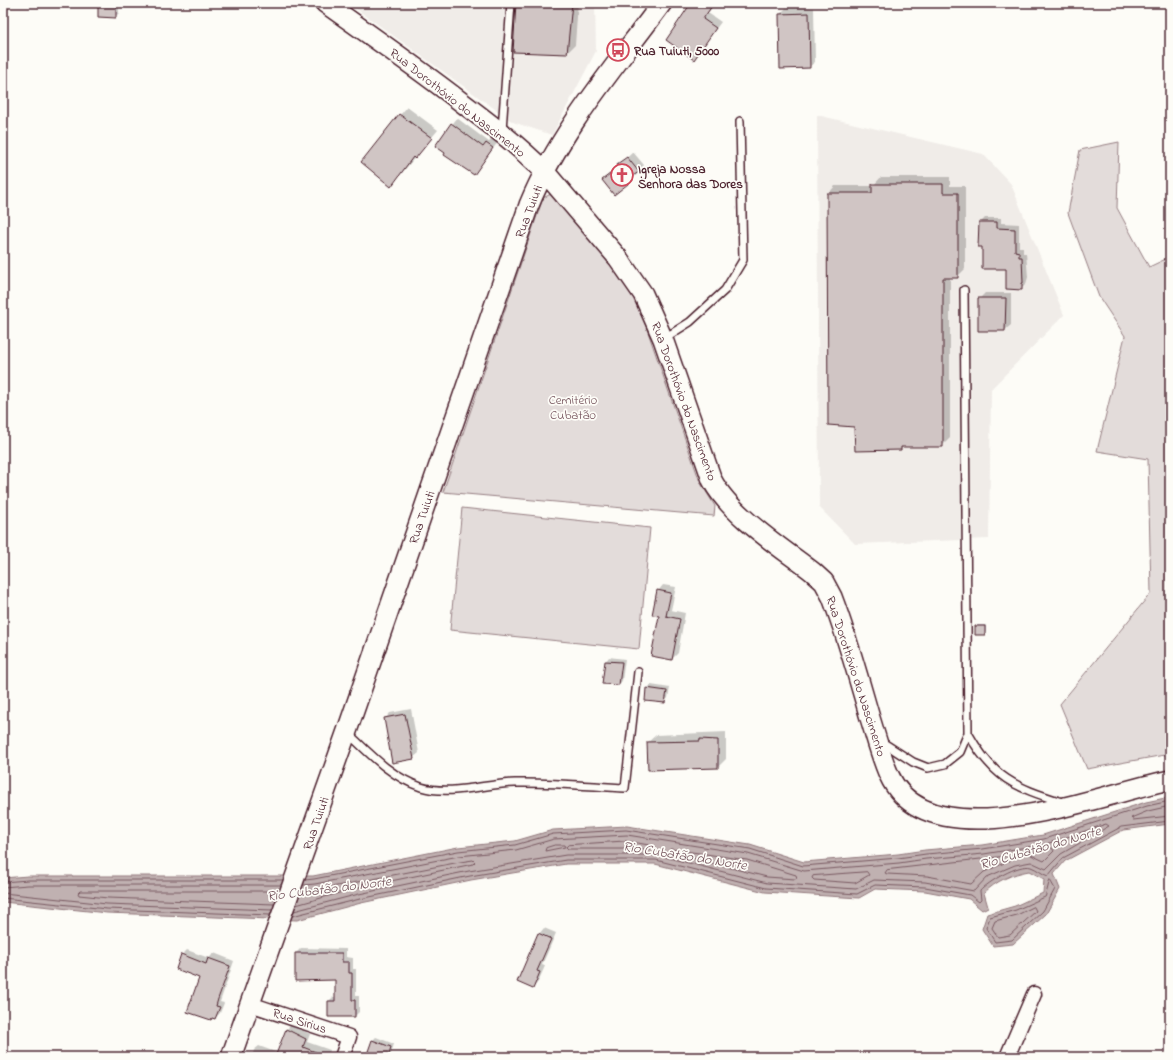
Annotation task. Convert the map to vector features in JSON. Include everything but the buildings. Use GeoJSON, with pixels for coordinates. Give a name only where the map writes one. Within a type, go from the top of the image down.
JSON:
{"type":"FeatureCollection","features":[{"type":"Feature","properties":{"kind":"street","name":"Rua Dorothóvio do Nascimento"},"geometry":{"type":"LineString","coordinates":[[325,3],[418,69],[502,132],[544,171],[632,277],[653,312],[712,480],[718,492],[737,512],[824,582],[832,597],[890,776],[909,801],[924,809],[945,816],[972,820],[1006,819],[1073,805],[1140,786],[1170,780]]}},
{"type":"Feature","properties":{"kind":"street","name":"Rua Tuiuti"},"geometry":{"type":"LineString","coordinates":[[231,1057],[303,857],[529,205],[544,171],[582,112],[662,3]]}},
{"type":"Feature","properties":{"kind":"street"},"geometry":{"type":"LineString","coordinates":[[1007,1057],[1034,994]]}},
{"type":"Feature","properties":{"kind":"street","name":"Rua Sirius"},"geometry":{"type":"LineString","coordinates":[[250,1004],[349,1037],[342,1057]]}},
{"type":"Feature","properties":{"kind":"lane"},"geometry":{"type":"LineString","coordinates":[[502,132],[511,3]]}},
{"type":"Feature","properties":{"kind":"lane"},"geometry":{"type":"LineString","coordinates":[[663,339],[690,322],[726,290],[744,260],[740,121]]}},
{"type":"Feature","properties":{"kind":"lane"},"geometry":{"type":"LineString","coordinates":[[877,739],[913,762],[928,768],[945,764],[960,752],[968,733],[964,290]]}},
{"type":"Feature","properties":{"kind":"lane"},"geometry":{"type":"LineString","coordinates":[[347,731],[379,762],[399,777],[422,787],[445,790],[515,783],[625,788],[638,672]]}},
{"type":"Feature","properties":{"kind":"lane"},"geometry":{"type":"LineString","coordinates":[[968,733],[987,762],[1013,784],[1032,793],[1073,805]]}},
{"type":"Feature","properties":{"kind":"shaded area"},"geometry":{"type":"Polygon","coordinates":[[[348,3],[595,3],[596,51],[552,135],[513,122],[348,3]]]}},
{"type":"Feature","properties":{"kind":"shaded area"},"geometry":{"type":"Polygon","coordinates":[[[817,115],[983,154],[1011,184],[1064,315],[991,389],[989,539],[855,544],[819,507],[817,115]]]}},
{"type":"Feature","properties":{"kind":"green space"},"geometry":{"type":"Polygon","coordinates":[[[1119,142],[1117,208],[1149,267],[1170,257],[1170,754],[1087,769],[1060,704],[1151,593],[1148,459],[1097,451],[1125,336],[1099,297],[1068,213],[1080,150],[1119,142]]]}},
{"type":"Feature","properties":{"kind":"green space","name":"Cemitério Cubatão"},"geometry":{"type":"Polygon","coordinates":[[[551,194],[613,261],[640,309],[700,482],[715,506],[714,516],[443,492],[543,198],[551,194]]]}},
{"type":"Feature","properties":{"kind":"green space"},"geometry":{"type":"Polygon","coordinates":[[[462,508],[650,528],[639,649],[450,630],[462,508]]]}},
{"type":"Feature","properties":{"kind":"water","name":"Rio Cubatão do Norte"},"geometry":{"type":"Polygon","coordinates":[[[1170,797],[1170,824],[1123,830],[1065,861],[1054,874],[1060,889],[1046,914],[1013,944],[993,946],[982,929],[987,914],[1015,906],[1043,893],[1044,879],[1029,871],[1016,874],[1005,879],[984,893],[988,907],[982,910],[969,899],[925,891],[875,889],[859,898],[765,892],[655,864],[566,864],[471,880],[361,903],[297,920],[107,913],[3,902],[3,878],[28,876],[313,876],[458,847],[515,841],[553,830],[627,826],[750,845],[804,862],[898,854],[982,845],[1043,835],[1146,802],[1170,797]]]}},
{"type":"Feature","properties":{"kind":"place","name":"Rua Tuiuti, 5000"},"geometry":{"type":"Point","coordinates":[618,50]}},
{"type":"Feature","properties":{"kind":"place","name":"Igreja Nossa Senhora das Dores"},"geometry":{"type":"Point","coordinates":[622,175]}}]}
